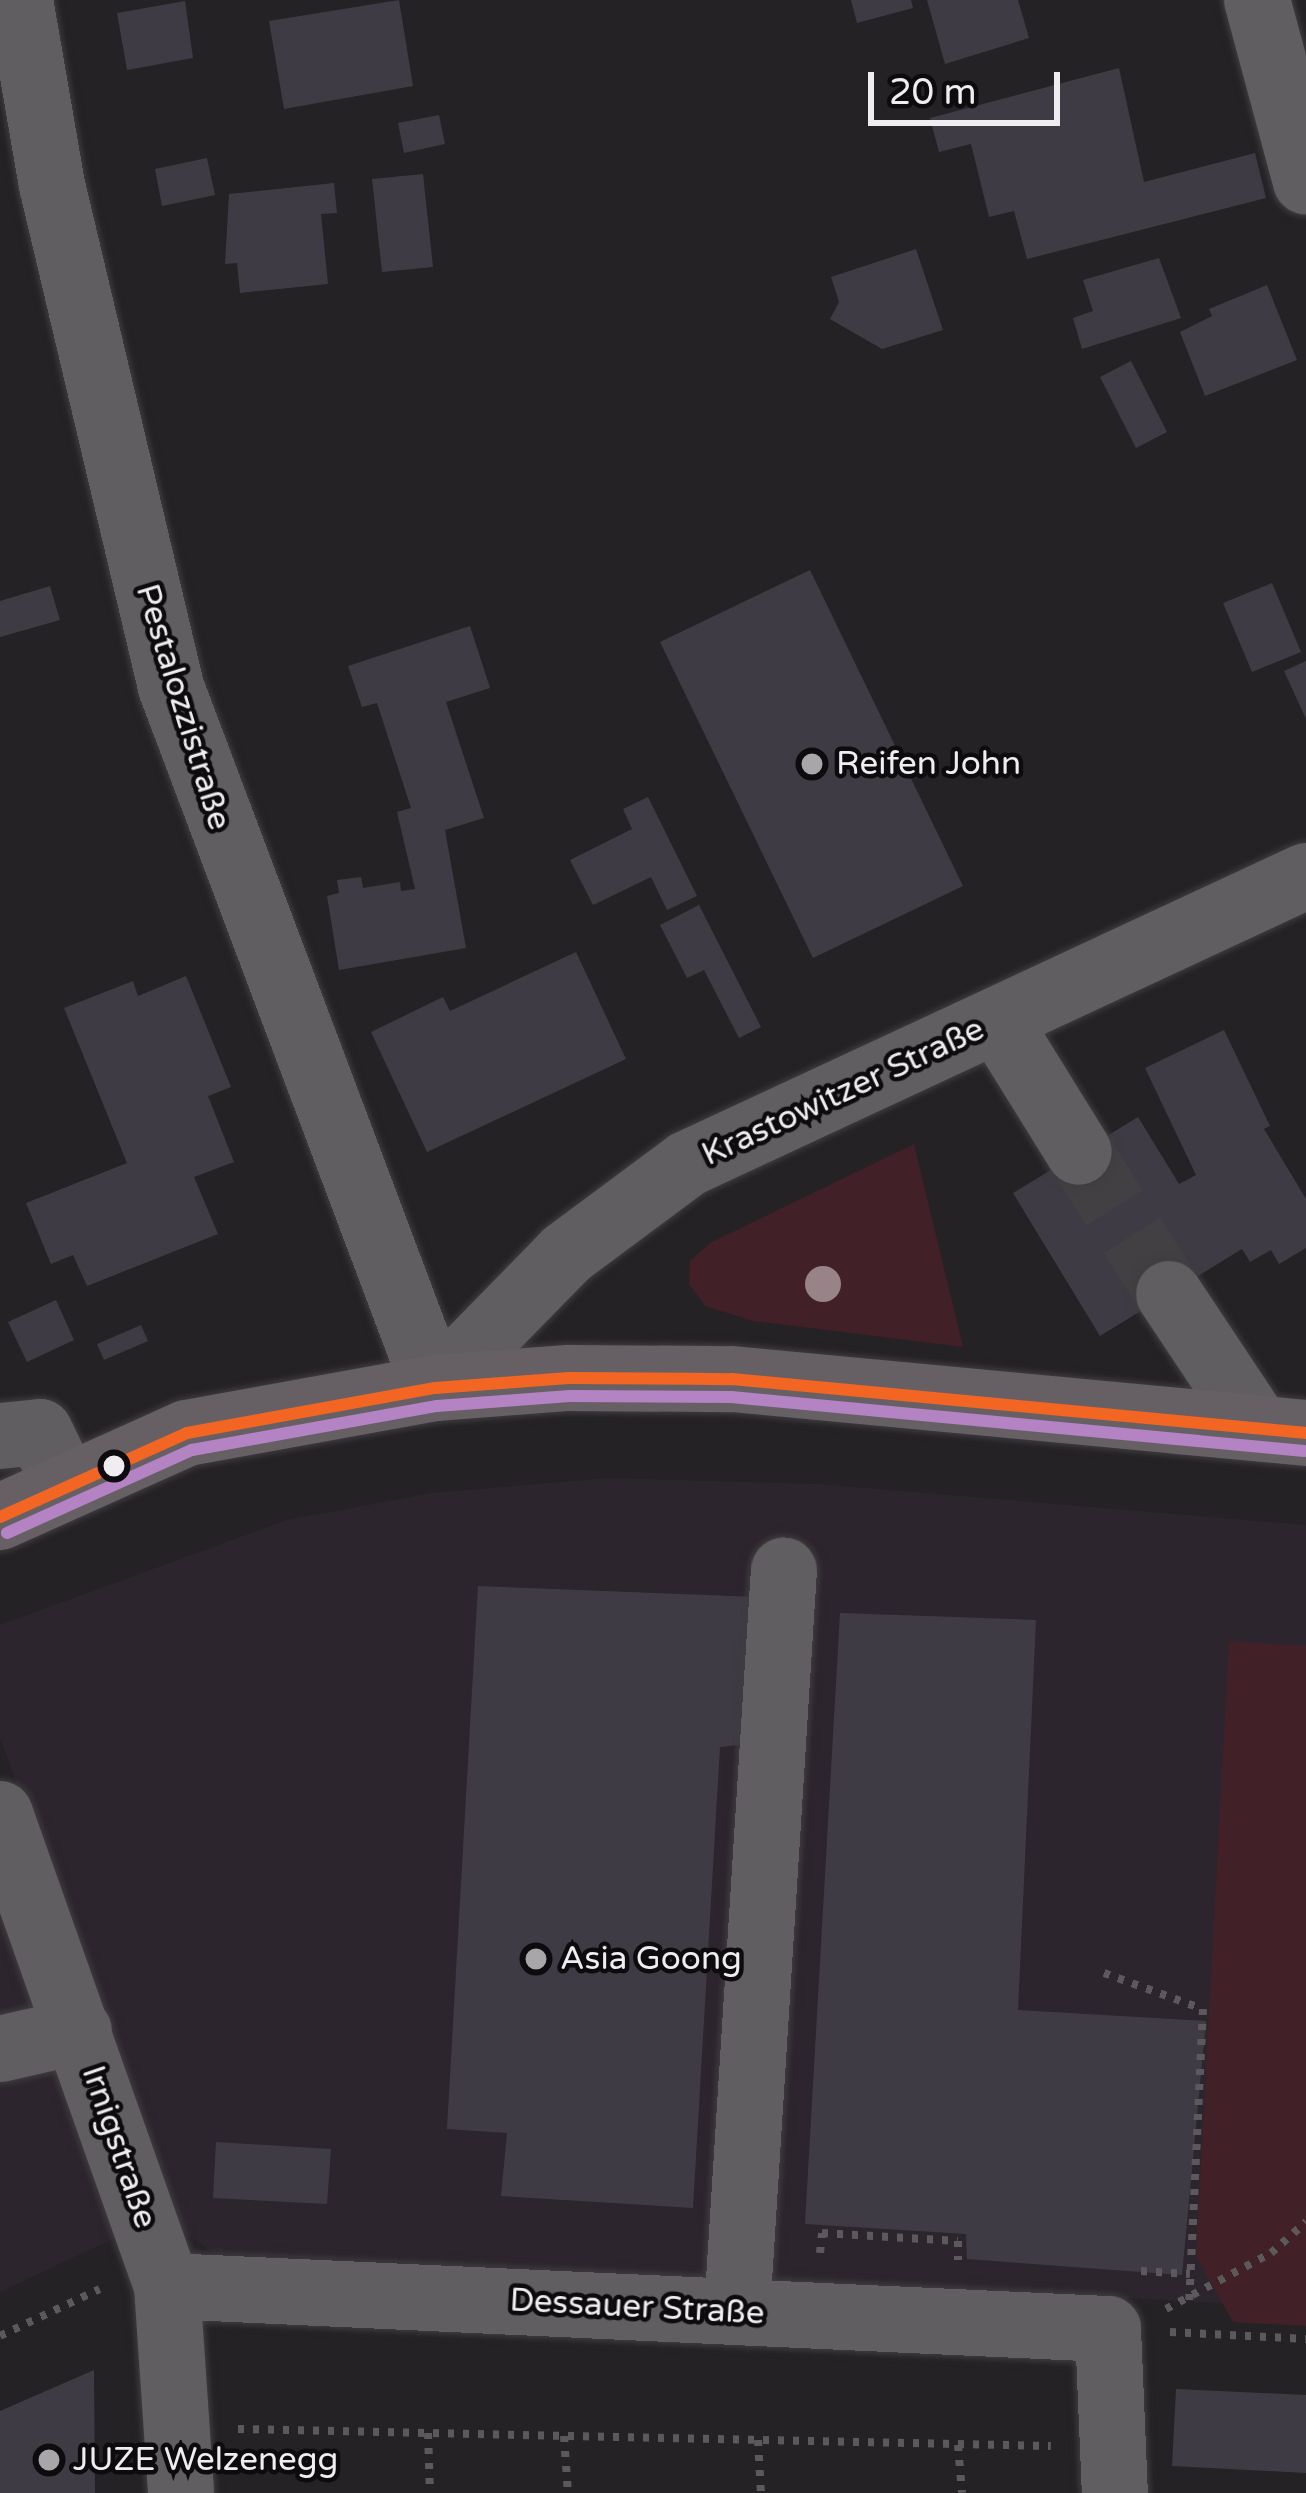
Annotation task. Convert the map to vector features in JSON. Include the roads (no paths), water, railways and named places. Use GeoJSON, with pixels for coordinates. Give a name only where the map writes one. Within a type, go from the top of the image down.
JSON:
{"type":"FeatureCollection","features":[{"type":"Feature","properties":{"kind":"main road"},"geometry":{"type":"LineString","coordinates":[[0,1517],[64,1484],[187,1433],[435,1388],[732,1379],[1282,1431]]}},
{"type":"Feature","properties":{"kind":"street","name":"Pestalozzistraße"},"geometry":{"type":"LineString","coordinates":[[20,0],[52,184],[171,687],[435,1388]]}},
{"type":"Feature","properties":{"kind":"street"},"geometry":{"type":"LineString","coordinates":[[1258,0],[1306,182]]}},
{"type":"Feature","properties":{"kind":"street","name":"Krastowitzer Straße"},"geometry":{"type":"LineString","coordinates":[[435,1388],[566,1254],[687,1164],[1306,876]]}},
{"type":"Feature","properties":{"kind":"street"},"geometry":{"type":"LineString","coordinates":[[997,1020],[1079,1152]]}},
{"type":"Feature","properties":{"kind":"street"},"geometry":{"type":"LineString","coordinates":[[1169,1294],[1282,1431]]}},
{"type":"Feature","properties":{"kind":"street"},"geometry":{"type":"LineString","coordinates":[[0,1436],[40,1432],[64,1484]]}},
{"type":"Feature","properties":{"kind":"street"},"geometry":{"type":"LineString","coordinates":[[737,2312],[784,1570]]}},
{"type":"Feature","properties":{"kind":"street","name":"Irnigstraße"},"geometry":{"type":"LineString","coordinates":[[0,1814],[167,2285],[181,2493]]}},
{"type":"Feature","properties":{"kind":"street"},"geometry":{"type":"LineString","coordinates":[[0,2049],[79,2031]]}},
{"type":"Feature","properties":{"kind":"street","name":"Dessauer Straße"},"geometry":{"type":"LineString","coordinates":[[167,2285],[1108,2329],[1114,2470]]}},
{"type":"Feature","properties":{"kind":"tunnel"},"geometry":{"type":"LineString","coordinates":[[1079,1152],[1169,1294]]}},
{"type":"Feature","properties":{"kind":"place","name":"Reifen John"},"geometry":{"type":"Point","coordinates":[812,764]}},
{"type":"Feature","properties":{"kind":"place","name":"Asia Goong"},"geometry":{"type":"Point","coordinates":[536,1959]}},
{"type":"Feature","properties":{"kind":"place","name":"JUZE Welzenegg"},"geometry":{"type":"Point","coordinates":[49,2460]}}]}
